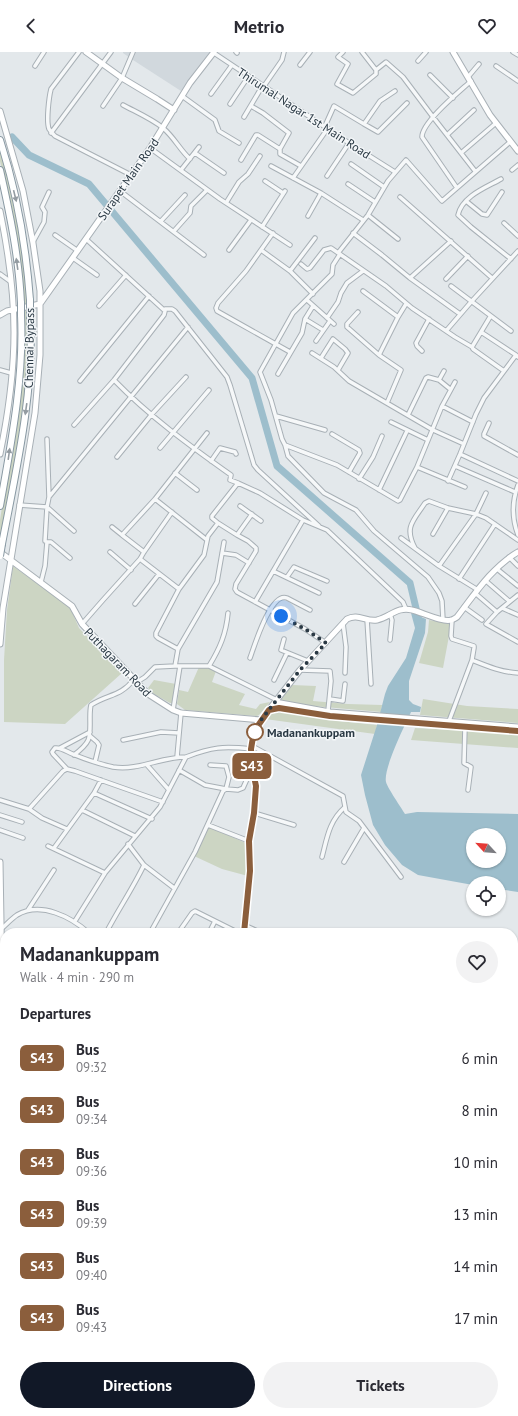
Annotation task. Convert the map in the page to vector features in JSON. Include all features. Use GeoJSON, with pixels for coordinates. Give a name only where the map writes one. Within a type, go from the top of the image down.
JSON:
{"type":"FeatureCollection","features":[{"type":"Feature","properties":{"kind":"highway","name":"Chennai Bypass"},"geometry":{"type":"LineString","coordinates":[[0,140],[6,158],[21,220],[26,253],[32,331],[28,395],[19,457],[0,556]]}},
{"type":"Feature","properties":{"kind":"highway","name":"Chennai Bypass"},"geometry":{"type":"LineString","coordinates":[[0,170],[12,224],[20,287],[22,330],[17,398],[0,506]]}},
{"type":"Feature","properties":{"kind":"street"},"geometry":{"type":"LineString","coordinates":[[35,66],[44,52]]}},
{"type":"Feature","properties":{"kind":"street"},"geometry":{"type":"LineString","coordinates":[[79,52],[51,88],[49,94],[48,127],[51,133],[56,136],[131,175]]}},
{"type":"Feature","properties":{"kind":"street"},"geometry":{"type":"LineString","coordinates":[[86,52],[102,65],[174,110]]}},
{"type":"Feature","properties":{"kind":"street"},"geometry":{"type":"LineString","coordinates":[[51,133],[111,52]]}},
{"type":"Feature","properties":{"kind":"street"},"geometry":{"type":"LineString","coordinates":[[103,106],[122,78],[133,52]]}},
{"type":"Feature","properties":{"kind":"street","name":"Thirumal Nagar 1st Main Road"},"geometry":{"type":"LineString","coordinates":[[214,52],[263,86],[395,172]]}},
{"type":"Feature","properties":{"kind":"street","name":"Surapet Main Road"},"geometry":{"type":"LineString","coordinates":[[39,304],[120,192],[163,128],[182,96],[214,52]]}},
{"type":"Feature","properties":{"kind":"street"},"geometry":{"type":"LineString","coordinates":[[244,117],[263,86],[282,60],[284,52]]}},
{"type":"Feature","properties":{"kind":"street"},"geometry":{"type":"LineString","coordinates":[[300,65],[310,52]]}},
{"type":"Feature","properties":{"kind":"street"},"geometry":{"type":"LineString","coordinates":[[343,52],[338,57],[348,64],[336,84],[353,92],[376,74],[376,70],[386,62],[403,77],[475,171]]}},
{"type":"Feature","properties":{"kind":"street"},"geometry":{"type":"LineString","coordinates":[[362,52],[376,70]]}},
{"type":"Feature","properties":{"kind":"street"},"geometry":{"type":"LineString","coordinates":[[418,61],[426,52]]}},
{"type":"Feature","properties":{"kind":"street"},"geometry":{"type":"LineString","coordinates":[[453,52],[490,115],[518,151]]}},
{"type":"Feature","properties":{"kind":"street"},"geometry":{"type":"LineString","coordinates":[[513,52],[518,55]]}},
{"type":"Feature","properties":{"kind":"street"},"geometry":{"type":"LineString","coordinates":[[457,188],[422,137],[424,128],[470,79],[479,64]]}},
{"type":"Feature","properties":{"kind":"street"},"geometry":{"type":"LineString","coordinates":[[211,94],[232,65]]}},
{"type":"Feature","properties":{"kind":"street"},"geometry":{"type":"LineString","coordinates":[[496,66],[518,81]]}},
{"type":"Feature","properties":{"kind":"street"},"geometry":{"type":"LineString","coordinates":[[430,75],[453,98]]}},
{"type":"Feature","properties":{"kind":"street"},"geometry":{"type":"LineString","coordinates":[[230,104],[248,76]]}},
{"type":"Feature","properties":{"kind":"street"},"geometry":{"type":"LineString","coordinates":[[364,124],[380,101],[395,91]]}},
{"type":"Feature","properties":{"kind":"street"},"geometry":{"type":"LineString","coordinates":[[182,96],[216,120],[219,131],[239,143]]}},
{"type":"Feature","properties":{"kind":"street"},"geometry":{"type":"LineString","coordinates":[[293,178],[326,127],[334,106],[378,132],[407,103]]}},
{"type":"Feature","properties":{"kind":"street"},"geometry":{"type":"LineString","coordinates":[[123,105],[163,128],[190,159]]}},
{"type":"Feature","properties":{"kind":"street"},"geometry":{"type":"LineString","coordinates":[[250,106],[263,113],[290,133],[280,149],[280,154],[301,166]]}},
{"type":"Feature","properties":{"kind":"street"},"geometry":{"type":"LineString","coordinates":[[447,135],[474,110]]}},
{"type":"Feature","properties":{"kind":"street"},"geometry":{"type":"LineString","coordinates":[[0,111],[23,191],[40,291],[40,355],[35,413],[3,608],[0,644]]}},
{"type":"Feature","properties":{"kind":"street"},"geometry":{"type":"LineString","coordinates":[[461,153],[496,123]]}},
{"type":"Feature","properties":{"kind":"street"},"geometry":{"type":"LineString","coordinates":[[241,160],[256,135],[280,149]]}},
{"type":"Feature","properties":{"kind":"street"},"geometry":{"type":"LineString","coordinates":[[443,620],[442,601],[439,593],[428,577],[374,531],[356,510],[324,493],[288,456],[276,416],[260,372],[290,317],[332,274],[333,265],[339,254],[353,233],[368,215],[384,187],[406,160],[442,201],[510,142]]}},
{"type":"Feature","properties":{"kind":"street"},"geometry":{"type":"LineString","coordinates":[[327,176],[349,143]]}},
{"type":"Feature","properties":{"kind":"street"},"geometry":{"type":"LineString","coordinates":[[181,170],[199,147]]}},
{"type":"Feature","properties":{"kind":"street"},"geometry":{"type":"LineString","coordinates":[[150,148],[207,190],[290,245]]}},
{"type":"Feature","properties":{"kind":"street"},"geometry":{"type":"LineString","coordinates":[[195,153],[224,173]]}},
{"type":"Feature","properties":{"kind":"street"},"geometry":{"type":"LineString","coordinates":[[226,203],[239,182],[248,174],[260,156]]}},
{"type":"Feature","properties":{"kind":"street"},"geometry":{"type":"LineString","coordinates":[[351,164],[384,187]]}},
{"type":"Feature","properties":{"kind":"street"},"geometry":{"type":"LineString","coordinates":[[271,166],[321,193],[363,220]]}},
{"type":"Feature","properties":{"kind":"street"},"geometry":{"type":"LineString","coordinates":[[512,170],[518,166]]}},
{"type":"Feature","properties":{"kind":"street"},"geometry":{"type":"LineString","coordinates":[[501,178],[477,192],[466,201],[458,215],[511,259]]}},
{"type":"Feature","properties":{"kind":"street"},"geometry":{"type":"LineString","coordinates":[[262,227],[284,192],[265,181]]}},
{"type":"Feature","properties":{"kind":"street"},"geometry":{"type":"LineString","coordinates":[[348,184],[375,202]]}},
{"type":"Feature","properties":{"kind":"street"},"geometry":{"type":"LineString","coordinates":[[174,231],[190,213],[191,206],[207,190]]}},
{"type":"Feature","properties":{"kind":"street"},"geometry":{"type":"LineString","coordinates":[[33,243],[44,222],[46,212],[42,207],[49,192]]}},
{"type":"Feature","properties":{"kind":"street"},"geometry":{"type":"LineString","coordinates":[[120,192],[161,221],[204,255]]}},
{"type":"Feature","properties":{"kind":"street"},"geometry":{"type":"LineString","coordinates":[[466,201],[482,214],[487,215],[502,192]]}},
{"type":"Feature","properties":{"kind":"street"},"geometry":{"type":"LineString","coordinates":[[308,216],[321,193]]}},
{"type":"Feature","properties":{"kind":"street"},"geometry":{"type":"LineString","coordinates":[[161,221],[185,195]]}},
{"type":"Feature","properties":{"kind":"street"},"geometry":{"type":"LineString","coordinates":[[400,197],[492,278]]}},
{"type":"Feature","properties":{"kind":"street"},"geometry":{"type":"LineString","coordinates":[[0,210],[6,239],[10,282],[15,310],[12,373],[0,454]]}},
{"type":"Feature","properties":{"kind":"street"},"geometry":{"type":"LineString","coordinates":[[368,215],[398,239]]}},
{"type":"Feature","properties":{"kind":"street"},"geometry":{"type":"LineString","coordinates":[[229,250],[251,220]]}},
{"type":"Feature","properties":{"kind":"street"},"geometry":{"type":"LineString","coordinates":[[504,223],[518,236]]}},
{"type":"Feature","properties":{"kind":"street"},"geometry":{"type":"LineString","coordinates":[[273,233],[246,271],[218,303],[216,308],[217,311],[290,352]]}},
{"type":"Feature","properties":{"kind":"street"},"geometry":{"type":"LineString","coordinates":[[353,233],[410,278],[460,314]]}},
{"type":"Feature","properties":{"kind":"street"},"geometry":{"type":"LineString","coordinates":[[55,235],[78,251]]}},
{"type":"Feature","properties":{"kind":"street"},"geometry":{"type":"LineString","coordinates":[[290,271],[316,238]]}},
{"type":"Feature","properties":{"kind":"street"},"geometry":{"type":"LineString","coordinates":[[86,240],[164,309],[173,310],[188,327],[229,381],[254,465],[319,526],[332,534],[403,602],[408,609]]}},
{"type":"Feature","properties":{"kind":"street"},"geometry":{"type":"LineString","coordinates":[[410,278],[451,242]]}},
{"type":"Feature","properties":{"kind":"street"},"geometry":{"type":"LineString","coordinates":[[301,264],[306,269],[310,268],[324,250],[331,248],[386,286],[406,304],[472,347],[474,351],[504,371]]}},
{"type":"Feature","properties":{"kind":"street"},"geometry":{"type":"LineString","coordinates":[[260,250],[290,271],[313,294]]}},
{"type":"Feature","properties":{"kind":"street"},"geometry":{"type":"LineString","coordinates":[[446,331],[492,278],[518,251]]}},
{"type":"Feature","properties":{"kind":"street"},"geometry":{"type":"LineString","coordinates":[[446,279],[468,256]]}},
{"type":"Feature","properties":{"kind":"street"},"geometry":{"type":"LineString","coordinates":[[73,258],[98,275]]}},
{"type":"Feature","properties":{"kind":"street"},"geometry":{"type":"LineString","coordinates":[[316,341],[347,283],[363,271]]}},
{"type":"Feature","properties":{"kind":"street"},"geometry":{"type":"LineString","coordinates":[[0,274],[10,282]]}},
{"type":"Feature","properties":{"kind":"street"},"geometry":{"type":"LineString","coordinates":[[99,306],[126,275]]}},
{"type":"Feature","properties":{"kind":"street"},"geometry":{"type":"LineString","coordinates":[[451,286],[490,317],[511,331]]}},
{"type":"Feature","properties":{"kind":"street"},"geometry":{"type":"LineString","coordinates":[[363,291],[398,317]]}},
{"type":"Feature","properties":{"kind":"street"},"geometry":{"type":"LineString","coordinates":[[80,381],[149,296]]}},
{"type":"Feature","properties":{"kind":"street"},"geometry":{"type":"LineString","coordinates":[[307,300],[334,324]]}},
{"type":"Feature","properties":{"kind":"street"},"geometry":{"type":"LineString","coordinates":[[0,315],[39,304]]}},
{"type":"Feature","properties":{"kind":"street"},"geometry":{"type":"LineString","coordinates":[[379,355],[406,304]]}},
{"type":"Feature","properties":{"kind":"street"},"geometry":{"type":"LineString","coordinates":[[278,374],[302,333],[305,319],[313,306]]}},
{"type":"Feature","properties":{"kind":"street"},"geometry":{"type":"LineString","coordinates":[[74,425],[114,380],[164,315],[164,309]]}},
{"type":"Feature","properties":{"kind":"street"},"geometry":{"type":"LineString","coordinates":[[358,312],[347,324],[347,327],[379,355],[401,370],[387,403]]}},
{"type":"Feature","properties":{"kind":"street"},"geometry":{"type":"LineString","coordinates":[[472,347],[490,317]]}},
{"type":"Feature","properties":{"kind":"street"},"geometry":{"type":"LineString","coordinates":[[305,319],[323,330]]}},
{"type":"Feature","properties":{"kind":"street"},"geometry":{"type":"LineString","coordinates":[[422,350],[416,346],[416,343],[429,319]]}},
{"type":"Feature","properties":{"kind":"street"},"geometry":{"type":"LineString","coordinates":[[49,497],[132,398],[188,327]]}},
{"type":"Feature","properties":{"kind":"street"},"geometry":{"type":"LineString","coordinates":[[448,481],[484,398],[517,356],[481,332]]}},
{"type":"Feature","properties":{"kind":"street"},"geometry":{"type":"LineString","coordinates":[[321,358],[333,339],[348,353],[338,370]]}},
{"type":"Feature","properties":{"kind":"street"},"geometry":{"type":"LineString","coordinates":[[312,353],[338,370],[349,381],[433,430],[464,444]]}},
{"type":"Feature","properties":{"kind":"street"},"geometry":{"type":"LineString","coordinates":[[0,370],[12,373]]}},
{"type":"Feature","properties":{"kind":"street"},"geometry":{"type":"LineString","coordinates":[[439,380],[444,371]]}},
{"type":"Feature","properties":{"kind":"street"},"geometry":{"type":"LineString","coordinates":[[117,457],[152,414],[186,377]]}},
{"type":"Feature","properties":{"kind":"street"},"geometry":{"type":"LineString","coordinates":[[408,415],[426,378],[428,377],[439,380],[450,389]]}},
{"type":"Feature","properties":{"kind":"street"},"geometry":{"type":"LineString","coordinates":[[114,380],[132,398],[173,432],[231,475],[230,480],[260,494],[303,520],[319,526]]}},
{"type":"Feature","properties":{"kind":"street"},"geometry":{"type":"LineString","coordinates":[[285,445],[337,465],[396,501],[399,501],[417,467],[442,406],[455,382]]}},
{"type":"Feature","properties":{"kind":"street"},"geometry":{"type":"LineString","coordinates":[[160,448],[209,390]]}},
{"type":"Feature","properties":{"kind":"street"},"geometry":{"type":"LineString","coordinates":[[442,406],[473,422]]}},
{"type":"Feature","properties":{"kind":"street"},"geometry":{"type":"LineString","coordinates":[[276,416],[325,430]]}},
{"type":"Feature","properties":{"kind":"street"},"geometry":{"type":"LineString","coordinates":[[391,422],[428,440]]}},
{"type":"Feature","properties":{"kind":"street"},"geometry":{"type":"LineString","coordinates":[[490,423],[484,436],[518,455]]}},
{"type":"Feature","properties":{"kind":"street"},"geometry":{"type":"LineString","coordinates":[[379,490],[407,431]]}},
{"type":"Feature","properties":{"kind":"street"},"geometry":{"type":"LineString","coordinates":[[122,535],[155,499],[207,433]]}},
{"type":"Feature","properties":{"kind":"street"},"geometry":{"type":"LineString","coordinates":[[332,434],[359,450],[360,453],[349,472]]}},
{"type":"Feature","properties":{"kind":"street"},"geometry":{"type":"LineString","coordinates":[[359,479],[373,457],[382,436]]}},
{"type":"Feature","properties":{"kind":"street"},"geometry":{"type":"LineString","coordinates":[[45,541],[49,497],[47,439]]}},
{"type":"Feature","properties":{"kind":"street"},"geometry":{"type":"LineString","coordinates":[[211,461],[220,448],[235,452],[236,454]]}},
{"type":"Feature","properties":{"kind":"street"},"geometry":{"type":"LineString","coordinates":[[460,454],[518,481]]}},
{"type":"Feature","properties":{"kind":"street"},"geometry":{"type":"LineString","coordinates":[[455,466],[515,492]]}},
{"type":"Feature","properties":{"kind":"street"},"geometry":{"type":"LineString","coordinates":[[417,467],[465,487]]}},
{"type":"Feature","properties":{"kind":"street"},"geometry":{"type":"LineString","coordinates":[[176,473],[197,490]]}},
{"type":"Feature","properties":{"kind":"street"},"geometry":{"type":"LineString","coordinates":[[238,484],[212,516],[212,518],[218,523],[248,541],[256,548],[256,551],[236,584],[236,592],[305,629],[326,643]]}},
{"type":"Feature","properties":{"kind":"street"},"geometry":{"type":"LineString","coordinates":[[518,485],[515,492],[516,498],[513,511],[518,535]]}},
{"type":"Feature","properties":{"kind":"street"},"geometry":{"type":"LineString","coordinates":[[439,566],[476,514],[486,493]]}},
{"type":"Feature","properties":{"kind":"street"},"geometry":{"type":"LineString","coordinates":[[155,499],[207,540]]}},
{"type":"Feature","properties":{"kind":"street"},"geometry":{"type":"LineString","coordinates":[[415,548],[409,534],[410,528],[425,503],[429,501],[448,508],[476,514],[495,524],[518,540]]}},
{"type":"Feature","properties":{"kind":"street"},"geometry":{"type":"LineString","coordinates":[[19,505],[47,507],[74,530]]}},
{"type":"Feature","properties":{"kind":"street"},"geometry":{"type":"LineString","coordinates":[[240,506],[262,521]]}},
{"type":"Feature","properties":{"kind":"street"},"geometry":{"type":"LineString","coordinates":[[433,534],[448,508]]}},
{"type":"Feature","properties":{"kind":"street"},"geometry":{"type":"LineString","coordinates":[[82,624],[140,559],[172,512]]}},
{"type":"Feature","properties":{"kind":"street"},"geometry":{"type":"LineString","coordinates":[[236,535],[252,514]]}},
{"type":"Feature","properties":{"kind":"street"},"geometry":{"type":"LineString","coordinates":[[255,602],[303,520]]}},
{"type":"Feature","properties":{"kind":"street"},"geometry":{"type":"LineString","coordinates":[[178,649],[158,638],[156,636],[156,632],[179,589],[204,555],[208,536],[218,523]]}},
{"type":"Feature","properties":{"kind":"street"},"geometry":{"type":"LineString","coordinates":[[459,579],[495,524]]}},
{"type":"Feature","properties":{"kind":"street"},"geometry":{"type":"LineString","coordinates":[[112,527],[144,552]]}},
{"type":"Feature","properties":{"kind":"street"},"geometry":{"type":"LineString","coordinates":[[401,538],[477,592],[497,612]]}},
{"type":"Feature","properties":{"kind":"street"},"geometry":{"type":"LineString","coordinates":[[41,582],[45,566],[47,542],[51,542],[70,558]]}},
{"type":"Feature","properties":{"kind":"street"},"geometry":{"type":"LineString","coordinates":[[175,666],[178,649],[217,582],[224,542]]}},
{"type":"Feature","properties":{"kind":"street","name":"Puthagaram Road"},"geometry":{"type":"LineString","coordinates":[[0,552],[11,558],[72,606],[82,624],[148,694],[173,710],[181,713],[261,720]]}},
{"type":"Feature","properties":{"kind":"street"},"geometry":{"type":"LineString","coordinates":[[110,552],[131,570]]}},
{"type":"Feature","properties":{"kind":"street"},"geometry":{"type":"LineString","coordinates":[[251,928],[244,925],[250,871],[249,841],[254,813],[256,786],[252,767],[251,747],[253,737],[261,720],[300,670],[343,623],[351,617],[356,616],[378,620],[401,609],[408,609],[443,620],[452,620],[457,617],[496,569],[509,557],[518,552]]}},
{"type":"Feature","properties":{"kind":"street"},"geometry":{"type":"LineString","coordinates":[[222,553],[236,555],[249,563]]}},
{"type":"Feature","properties":{"kind":"street"},"geometry":{"type":"LineString","coordinates":[[509,557],[518,566]]}},
{"type":"Feature","properties":{"kind":"street"},"geometry":{"type":"LineString","coordinates":[[140,559],[179,589]]}},
{"type":"Feature","properties":{"kind":"street"},"geometry":{"type":"LineString","coordinates":[[287,577],[294,567],[327,581]]}},
{"type":"Feature","properties":{"kind":"street"},"geometry":{"type":"LineString","coordinates":[[496,569],[518,586]]}},
{"type":"Feature","properties":{"kind":"street"},"geometry":{"type":"LineString","coordinates":[[273,571],[319,593]]}},
{"type":"Feature","properties":{"kind":"street"},"geometry":{"type":"LineString","coordinates":[[135,604],[159,574]]}},
{"type":"Feature","properties":{"kind":"street"},"geometry":{"type":"LineString","coordinates":[[486,582],[510,601]]}},
{"type":"Feature","properties":{"kind":"street"},"geometry":{"type":"LineString","coordinates":[[518,595],[497,612],[486,624],[518,642]]}},
{"type":"Feature","properties":{"kind":"street"},"geometry":{"type":"LineString","coordinates":[[250,658],[269,609],[281,597],[284,596],[310,610]]}},
{"type":"Feature","properties":{"kind":"street"},"geometry":{"type":"LineString","coordinates":[[464,607],[482,620]]}},
{"type":"Feature","properties":{"kind":"street"},"geometry":{"type":"LineString","coordinates":[[502,608],[518,616]]}},
{"type":"Feature","properties":{"kind":"street"},"geometry":{"type":"LineString","coordinates":[[208,666],[220,646],[225,634],[228,613]]}},
{"type":"Feature","properties":{"kind":"street"},"geometry":{"type":"LineString","coordinates":[[390,614],[392,620],[390,640]]}},
{"type":"Feature","properties":{"kind":"street"},"geometry":{"type":"LineString","coordinates":[[367,619],[370,684]]}},
{"type":"Feature","properties":{"kind":"street"},"geometry":{"type":"LineString","coordinates":[[449,721],[472,660],[474,646],[452,639],[452,620]]}},
{"type":"Feature","properties":{"kind":"street"},"geometry":{"type":"LineString","coordinates":[[343,623],[346,647],[345,673]]}},
{"type":"Feature","properties":{"kind":"street"},"geometry":{"type":"LineString","coordinates":[[284,638],[280,648],[287,653],[308,661]]}},
{"type":"Feature","properties":{"kind":"street"},"geometry":{"type":"LineString","coordinates":[[274,680],[287,653]]}},
{"type":"Feature","properties":{"kind":"street"},"geometry":{"type":"LineString","coordinates":[[472,660],[491,668],[518,673]]}},
{"type":"Feature","properties":{"kind":"street"},"geometry":{"type":"LineString","coordinates":[[173,710],[180,666]]}},
{"type":"Feature","properties":{"kind":"street"},"geometry":{"type":"LineString","coordinates":[[74,755],[87,744],[90,734],[91,704],[122,692],[135,680],[145,677],[155,667],[208,666],[276,701],[376,718]]}},
{"type":"Feature","properties":{"kind":"street"},"geometry":{"type":"LineString","coordinates":[[300,670],[330,671],[331,681],[328,711]]}},
{"type":"Feature","properties":{"kind":"street"},"geometry":{"type":"LineString","coordinates":[[330,699],[343,701],[344,684]]}},
{"type":"Feature","properties":{"kind":"street"},"geometry":{"type":"LineString","coordinates":[[269,710],[288,709],[330,716],[477,722],[518,727]]}},
{"type":"Feature","properties":{"kind":"street"},"geometry":{"type":"LineString","coordinates":[[177,757],[181,713]]}},
{"type":"Feature","properties":{"kind":"street"},"geometry":{"type":"LineString","coordinates":[[417,720],[465,727],[518,731]]}},
{"type":"Feature","properties":{"kind":"street"},"geometry":{"type":"LineString","coordinates":[[465,727],[464,763],[471,767],[468,790]]}},
{"type":"Feature","properties":{"kind":"street"},"geometry":{"type":"LineString","coordinates":[[123,740],[161,732],[179,733]]}},
{"type":"Feature","properties":{"kind":"street"},"geometry":{"type":"LineString","coordinates":[[90,734],[60,748],[55,748],[53,750],[53,754],[67,769],[163,802]]}},
{"type":"Feature","properties":{"kind":"street"},"geometry":{"type":"LineString","coordinates":[[90,734],[99,745],[95,762]]}},
{"type":"Feature","properties":{"kind":"street"},"geometry":{"type":"LineString","coordinates":[[60,748],[74,755],[112,767],[134,768],[160,760],[186,757],[211,748],[251,747],[341,794],[344,798],[344,807],[346,812],[356,819],[364,828],[401,877]]}},
{"type":"Feature","properties":{"kind":"street"},"geometry":{"type":"LineString","coordinates":[[75,921],[105,873],[128,844],[152,819],[163,802],[186,757]]}},
{"type":"Feature","properties":{"kind":"street"},"geometry":{"type":"LineString","coordinates":[[147,765],[169,790]]}},
{"type":"Feature","properties":{"kind":"street"},"geometry":{"type":"LineString","coordinates":[[153,928],[195,852],[226,789],[229,777],[226,766],[210,765]]}},
{"type":"Feature","properties":{"kind":"street"},"geometry":{"type":"LineString","coordinates":[[179,770],[205,785],[238,790],[243,788],[252,767]]}},
{"type":"Feature","properties":{"kind":"street"},"geometry":{"type":"LineString","coordinates":[[29,809],[63,771],[67,769]]}},
{"type":"Feature","properties":{"kind":"street"},"geometry":{"type":"LineString","coordinates":[[54,848],[94,793],[101,780]]}},
{"type":"Feature","properties":{"kind":"street"},"geometry":{"type":"LineString","coordinates":[[94,793],[152,819]]}},
{"type":"Feature","properties":{"kind":"street"},"geometry":{"type":"LineString","coordinates":[[0,800],[29,809],[42,818],[67,829]]}},
{"type":"Feature","properties":{"kind":"street"},"geometry":{"type":"LineString","coordinates":[[322,857],[335,816],[344,807]]}},
{"type":"Feature","properties":{"kind":"street"},"geometry":{"type":"LineString","coordinates":[[82,810],[135,836]]}},
{"type":"Feature","properties":{"kind":"street"},"geometry":{"type":"LineString","coordinates":[[254,813],[294,825]]}},
{"type":"Feature","properties":{"kind":"street"},"geometry":{"type":"LineString","coordinates":[[0,815],[22,822]]}},
{"type":"Feature","properties":{"kind":"street"},"geometry":{"type":"LineString","coordinates":[[208,825],[249,841]]}},
{"type":"Feature","properties":{"kind":"street"},"geometry":{"type":"LineString","coordinates":[[344,862],[364,828]]}},
{"type":"Feature","properties":{"kind":"street"},"geometry":{"type":"LineString","coordinates":[[0,830],[23,838]]}},
{"type":"Feature","properties":{"kind":"street"},"geometry":{"type":"LineString","coordinates":[[128,844],[144,865],[174,888]]}},
{"type":"Feature","properties":{"kind":"street"},"geometry":{"type":"LineString","coordinates":[[48,846],[105,873]]}},
{"type":"Feature","properties":{"kind":"street"},"geometry":{"type":"LineString","coordinates":[[0,862],[0,928]]}},
{"type":"Feature","properties":{"kind":"street"},"geometry":{"type":"LineString","coordinates":[[109,928],[136,882],[144,865]]}},
{"type":"Feature","properties":{"kind":"street"},"geometry":{"type":"LineString","coordinates":[[28,910],[54,870]]}},
{"type":"Feature","properties":{"kind":"street"},"geometry":{"type":"LineString","coordinates":[[2,928],[17,915],[28,910],[50,911],[75,921],[83,928]]}},
{"type":"Feature","properties":{"kind":"street"},"geometry":{"type":"LineString","coordinates":[[182,928],[193,912],[197,912],[229,928]]}},
{"type":"Feature","properties":{"kind":"street"},"geometry":{"type":"LineString","coordinates":[[212,928],[215,921]]}},
{"type":"Feature","properties":{"kind":"shaded area"},"geometry":{"type":"Polygon","coordinates":[[[123,52],[210,52],[181,91],[123,52]]]}},
{"type":"Feature","properties":{"kind":"green space"},"geometry":{"type":"Polygon","coordinates":[[[0,146],[18,217],[25,259],[30,331],[22,423],[0,547],[0,520],[19,396],[23,346],[7,195],[0,161],[0,146]]]}},
{"type":"Feature","properties":{"kind":"green space"},"geometry":{"type":"Polygon","coordinates":[[[13,566],[70,607],[79,628],[122,673],[65,724],[4,722],[4,660],[7,610],[13,566]]]}},
{"type":"Feature","properties":{"kind":"green space"},"geometry":{"type":"Polygon","coordinates":[[[429,620],[450,624],[443,668],[419,663],[428,632],[429,620]]]}},
{"type":"Feature","properties":{"kind":"green space"},"geometry":{"type":"Polygon","coordinates":[[[199,667],[216,671],[212,682],[245,694],[239,705],[256,709],[260,704],[270,702],[257,716],[185,710],[177,704],[179,690],[188,692],[199,667]]]}},
{"type":"Feature","properties":{"kind":"green space"},"geometry":{"type":"Polygon","coordinates":[[[154,680],[176,684],[172,703],[154,694],[148,688],[154,680]]]}},
{"type":"Feature","properties":{"kind":"green space"},"geometry":{"type":"Polygon","coordinates":[[[292,685],[316,686],[313,701],[382,705],[381,712],[313,706],[281,700],[292,685]]]}},
{"type":"Feature","properties":{"kind":"green space"},"geometry":{"type":"Polygon","coordinates":[[[423,699],[467,706],[518,709],[518,723],[420,715],[423,699]]]}},
{"type":"Feature","properties":{"kind":"green space"},"geometry":{"type":"Polygon","coordinates":[[[280,711],[339,721],[377,725],[375,734],[265,719],[272,712],[280,711]]]}},
{"type":"Feature","properties":{"kind":"green space"},"geometry":{"type":"Polygon","coordinates":[[[415,728],[518,733],[518,748],[411,740],[415,728]]]}},
{"type":"Feature","properties":{"kind":"green space"},"geometry":{"type":"Polygon","coordinates":[[[209,827],[246,843],[248,876],[222,869],[194,856],[209,827]]]}},
{"type":"Feature","properties":{"kind":"water"},"geometry":{"type":"Polygon","coordinates":[[[411,613],[426,619],[425,633],[409,681],[409,700],[413,704],[421,707],[420,712],[411,712],[395,747],[386,776],[387,785],[405,814],[417,812],[518,814],[518,892],[506,890],[506,876],[466,876],[466,884],[418,875],[402,865],[385,845],[373,825],[361,775],[388,686],[406,658],[415,628],[411,613]]]}},
{"type":"Feature","properties":{"kind":"waterway"},"geometry":{"type":"LineString","coordinates":[[8,133],[12,137]]}},
{"type":"Feature","properties":{"kind":"waterway"},"geometry":{"type":"LineString","coordinates":[[12,137],[29,155],[89,184],[252,378],[277,466],[410,583],[420,625]]}},
{"type":"Feature","properties":{"kind":"bus line","name":"S43"},"geometry":{"type":"LineString","coordinates":[[244,928],[250,871],[249,841],[254,813],[256,786],[252,767],[251,749],[253,737],[257,727],[269,710],[279,708],[330,716],[518,731]]}},
{"type":"Feature","properties":{"kind":"place","name":"Madanankuppam"},"geometry":{"type":"Point","coordinates":[255,732]}},
{"type":"Feature","properties":{"kind":"route"},"geometry":{"type":"LineString","coordinates":[[255,732],[261,720],[300,670],[326,643],[305,629],[281,616]]}}]}
